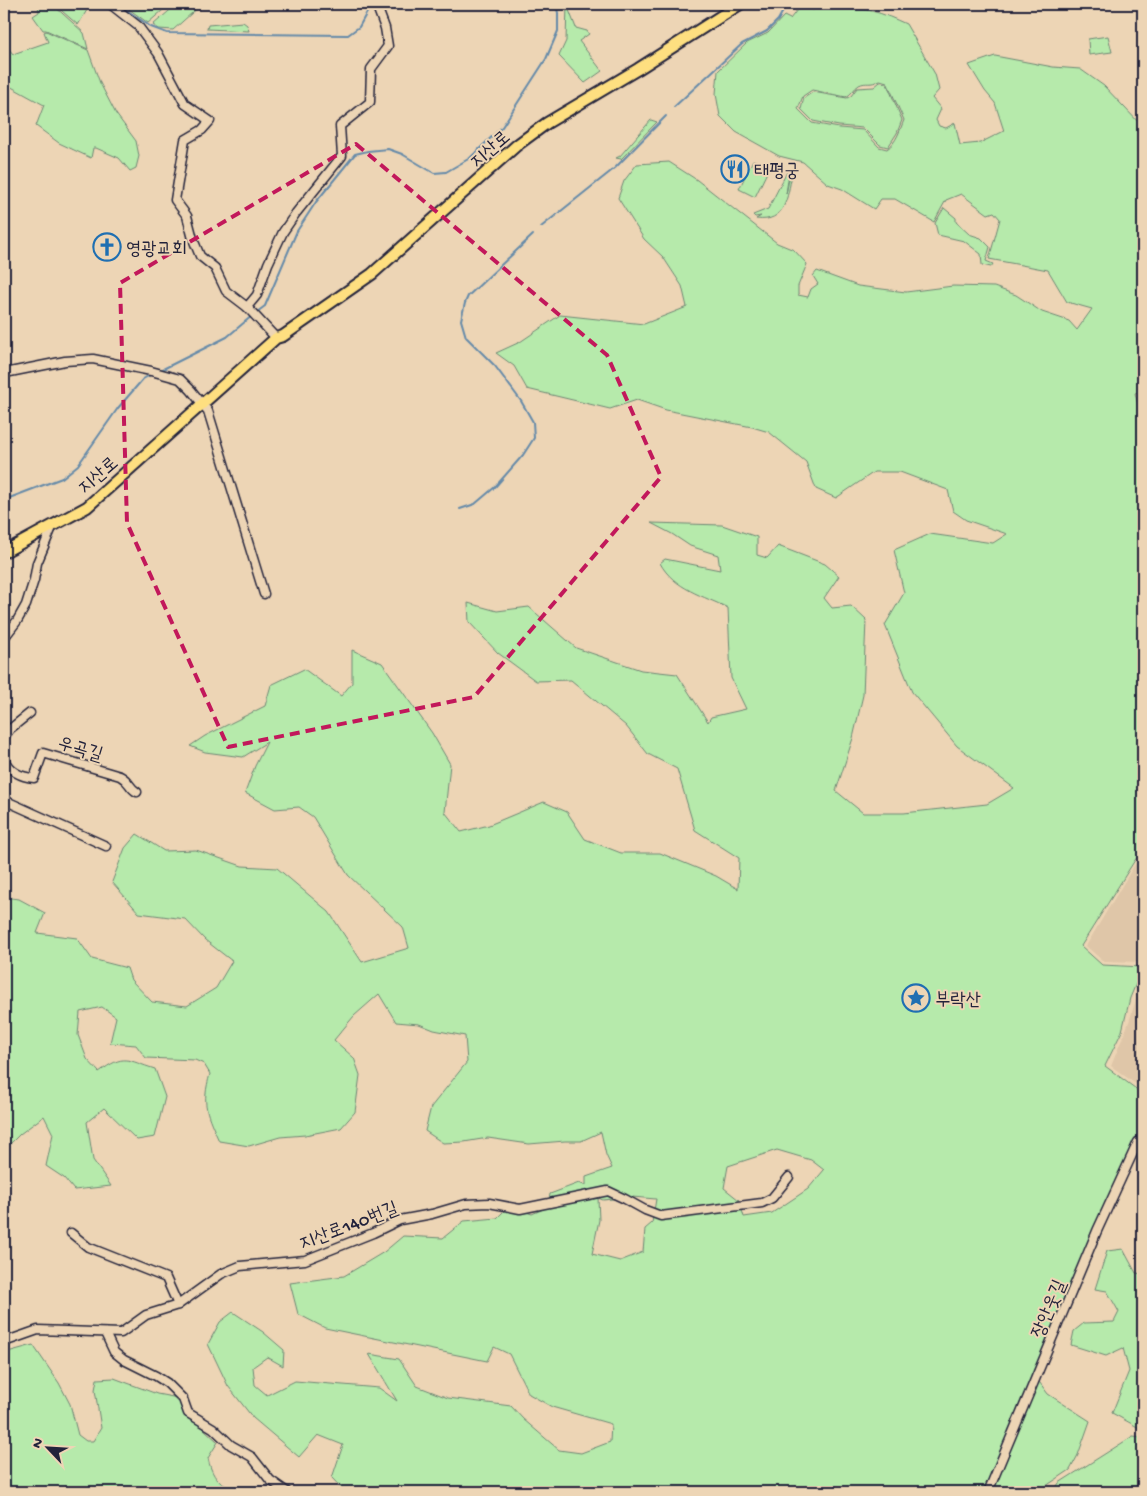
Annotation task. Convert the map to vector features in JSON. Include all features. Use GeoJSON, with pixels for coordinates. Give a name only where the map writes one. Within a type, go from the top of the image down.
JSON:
{"type":"FeatureCollection","features":[{"type":"Feature","properties":{"kind":"main road","name":"지산로"},"geometry":{"type":"LineString","coordinates":[[4,552],[87,506],[276,338],[283,336],[372,274],[517,146],[547,123],[638,69],[740,4]]}},
{"type":"Feature","properties":{"kind":"street"},"geometry":{"type":"LineString","coordinates":[[110,4],[138,26],[158,53],[185,104],[210,121],[202,130],[185,140],[175,200],[187,216],[200,256],[215,268],[226,291],[249,309],[276,338]]}},
{"type":"Feature","properties":{"kind":"street"},"geometry":{"type":"LineString","coordinates":[[249,309],[257,295],[268,264],[283,232],[342,156],[340,126],[370,102],[372,69],[388,46],[385,28],[376,4]]}},
{"type":"Feature","properties":{"kind":"street"},"geometry":{"type":"LineString","coordinates":[[4,371],[10,372],[65,361],[94,359],[180,379],[208,411],[264,594]]}},
{"type":"Feature","properties":{"kind":"street"},"geometry":{"type":"LineString","coordinates":[[4,638],[26,605],[37,563],[53,525]]}},
{"type":"Feature","properties":{"kind":"street"},"geometry":{"type":"LineString","coordinates":[[4,736],[30,713]]}},
{"type":"Feature","properties":{"kind":"street","name":"우곡길"},"geometry":{"type":"LineString","coordinates":[[4,760],[12,770],[22,776],[34,778],[43,753],[120,776],[127,780],[133,790],[137,792]]}},
{"type":"Feature","properties":{"kind":"street"},"geometry":{"type":"LineString","coordinates":[[4,800],[106,846]]}},
{"type":"Feature","properties":{"kind":"street","name":"장안웃길"},"geometry":{"type":"LineString","coordinates":[[988,1492],[1097,1230],[1138,1142],[1143,1141]]}},
{"type":"Feature","properties":{"kind":"street","name":"지산로140번길"},"geometry":{"type":"LineString","coordinates":[[4,1342],[38,1330],[104,1334],[121,1333],[146,1315],[178,1305],[221,1274],[240,1266],[305,1260],[373,1233],[400,1220],[432,1214],[466,1204],[489,1203],[520,1209],[608,1191],[661,1216],[762,1202],[772,1198],[788,1177]]}},
{"type":"Feature","properties":{"kind":"street"},"geometry":{"type":"LineString","coordinates":[[70,1233],[88,1247],[166,1278],[178,1305]]}},
{"type":"Feature","properties":{"kind":"street"},"geometry":{"type":"LineString","coordinates":[[104,1334],[114,1352],[124,1360],[167,1383],[183,1399],[188,1413],[213,1428],[231,1445],[252,1457],[270,1480],[287,1492]]}},
{"type":"Feature","properties":{"kind":"highlighted area"},"geometry":{"type":"Polygon","coordinates":[[[356,144],[607,355],[661,477],[474,697],[228,747],[127,523],[120,283],[356,144]]]}},
{"type":"Feature","properties":{"kind":"shaded area"},"geometry":{"type":"Polygon","coordinates":[[[1143,856],[1143,962],[1103,961],[1086,946],[1135,864],[1143,856]]]}},
{"type":"Feature","properties":{"kind":"shaded area"},"geometry":{"type":"Polygon","coordinates":[[[1143,980],[1143,1089],[1111,1066],[1129,1022],[1143,980]]]}},
{"type":"Feature","properties":{"kind":"green space"},"geometry":{"type":"Polygon","coordinates":[[[38,4],[52,4],[84,33],[88,49],[43,30],[33,16],[39,12],[38,4]]]}},
{"type":"Feature","properties":{"kind":"green space"},"geometry":{"type":"Polygon","coordinates":[[[54,4],[94,5],[87,10],[78,25],[54,4]]]}},
{"type":"Feature","properties":{"kind":"green space"},"geometry":{"type":"Polygon","coordinates":[[[122,4],[170,4],[148,23],[122,4]]]}},
{"type":"Feature","properties":{"kind":"green space"},"geometry":{"type":"Polygon","coordinates":[[[177,4],[202,4],[173,30],[159,29],[153,25],[177,4]]]}},
{"type":"Feature","properties":{"kind":"green space"},"geometry":{"type":"Polygon","coordinates":[[[567,5],[576,28],[587,31],[589,34],[579,41],[602,71],[585,83],[559,56],[566,41],[567,5]]]}},
{"type":"Feature","properties":{"kind":"green space"},"geometry":{"type":"Polygon","coordinates":[[[801,5],[813,10],[833,7],[866,10],[885,15],[906,24],[935,74],[939,90],[932,98],[941,109],[936,120],[939,126],[946,128],[955,123],[960,145],[980,143],[1004,131],[995,103],[969,65],[995,56],[1053,67],[1080,69],[1104,86],[1143,127],[1143,391],[1135,393],[1143,419],[1143,851],[1135,860],[1081,946],[1102,965],[1143,967],[1130,998],[1122,1031],[1105,1066],[1143,1094],[1142,1137],[1098,1230],[1037,1379],[1048,1394],[1090,1421],[1078,1455],[1070,1470],[1043,1488],[1041,1492],[345,1492],[332,1478],[343,1445],[318,1435],[299,1457],[253,1418],[228,1386],[208,1344],[220,1322],[233,1312],[263,1332],[284,1350],[283,1366],[267,1357],[253,1367],[255,1385],[267,1395],[295,1381],[379,1388],[397,1401],[369,1354],[399,1359],[417,1386],[448,1398],[511,1406],[559,1450],[581,1453],[610,1442],[611,1424],[552,1407],[529,1394],[509,1354],[494,1347],[487,1361],[325,1328],[298,1314],[290,1283],[344,1276],[384,1252],[403,1236],[443,1238],[464,1221],[497,1218],[509,1206],[532,1214],[548,1207],[550,1194],[579,1183],[586,1186],[586,1177],[612,1168],[606,1155],[601,1132],[581,1141],[529,1144],[488,1138],[443,1143],[425,1131],[431,1107],[467,1062],[465,1036],[434,1030],[419,1024],[396,1022],[379,994],[354,1016],[334,1040],[354,1058],[360,1075],[355,1112],[341,1128],[305,1135],[280,1137],[249,1146],[219,1141],[207,1109],[206,1094],[210,1074],[204,1064],[195,1060],[146,1058],[136,1045],[110,1043],[116,1017],[102,1007],[80,1012],[78,1035],[87,1059],[99,1072],[120,1060],[131,1061],[155,1069],[165,1097],[155,1137],[137,1140],[104,1108],[87,1122],[93,1160],[111,1186],[74,1190],[64,1178],[46,1166],[53,1134],[44,1116],[20,1134],[4,1150],[4,897],[19,899],[45,913],[37,933],[77,938],[92,959],[127,968],[131,980],[152,1002],[187,1006],[216,988],[232,961],[205,940],[185,919],[139,913],[112,882],[125,848],[137,834],[164,851],[196,850],[242,866],[277,868],[329,912],[362,962],[409,948],[403,927],[348,875],[313,817],[299,807],[275,809],[245,793],[255,766],[267,742],[243,757],[205,752],[190,746],[205,736],[265,706],[271,685],[304,669],[341,696],[352,683],[352,650],[382,663],[432,733],[450,764],[445,812],[461,832],[489,825],[544,802],[567,812],[585,839],[621,853],[660,853],[716,876],[738,889],[739,858],[695,830],[677,769],[648,754],[626,726],[571,680],[536,681],[498,653],[469,622],[468,603],[497,611],[529,607],[576,648],[641,670],[677,674],[708,722],[711,717],[746,709],[731,678],[728,608],[681,586],[666,572],[660,563],[665,559],[720,570],[718,555],[690,546],[651,523],[722,525],[757,537],[757,555],[767,558],[778,546],[825,564],[839,576],[824,598],[832,608],[851,606],[866,620],[863,695],[853,738],[836,791],[863,813],[904,813],[987,804],[1014,788],[957,746],[912,692],[885,625],[904,593],[894,550],[930,534],[993,543],[1007,534],[966,520],[953,511],[948,490],[900,472],[874,472],[836,498],[816,489],[806,462],[769,432],[666,410],[637,400],[610,409],[527,389],[514,366],[496,353],[520,342],[560,315],[644,324],[687,307],[682,286],[663,257],[644,239],[618,198],[624,181],[637,164],[669,162],[697,180],[777,243],[794,250],[807,264],[798,286],[798,295],[808,297],[811,289],[818,284],[813,276],[817,271],[858,286],[906,292],[953,286],[994,287],[1016,295],[1042,312],[1069,321],[1077,330],[1092,309],[1067,302],[1048,270],[989,259],[1000,219],[994,212],[988,214],[961,194],[946,200],[934,222],[895,199],[881,199],[874,209],[842,189],[828,184],[803,162],[779,156],[736,132],[720,116],[716,94],[718,71],[747,43],[768,33],[784,16],[790,19],[801,5]],[[880,80],[874,83],[859,85],[846,97],[812,90],[803,96],[798,109],[812,123],[863,130],[879,147],[887,149],[895,140],[904,120],[887,82],[880,80]],[[777,1150],[728,1166],[724,1188],[739,1200],[744,1217],[772,1213],[808,1189],[824,1170],[811,1160],[777,1150]],[[632,1197],[603,1200],[598,1198],[599,1220],[592,1254],[620,1261],[643,1252],[645,1229],[652,1223],[656,1199],[632,1197]]]}},
{"type":"Feature","properties":{"kind":"green space"},"geometry":{"type":"Polygon","coordinates":[[[243,22],[247,25],[249,31],[207,29],[208,25],[243,22]]]}},
{"type":"Feature","properties":{"kind":"green space"},"geometry":{"type":"Polygon","coordinates":[[[46,31],[88,50],[100,83],[116,114],[136,141],[139,156],[136,168],[130,171],[119,158],[96,148],[93,148],[91,158],[59,143],[36,126],[44,105],[4,83],[4,43],[13,54],[48,42],[44,32],[46,31]]]}},
{"type":"Feature","properties":{"kind":"green space"},"geometry":{"type":"Polygon","coordinates":[[[1108,36],[1112,52],[1089,55],[1088,39],[1108,36]]]}},
{"type":"Feature","properties":{"kind":"green space"},"geometry":{"type":"Polygon","coordinates":[[[880,82],[886,83],[888,86],[902,120],[897,133],[888,147],[880,145],[863,128],[813,121],[801,109],[804,98],[813,92],[847,98],[857,88],[874,87],[880,82]]]}},
{"type":"Feature","properties":{"kind":"green space"},"geometry":{"type":"Polygon","coordinates":[[[651,120],[657,122],[621,159],[616,158],[620,156],[651,120]]]}},
{"type":"Feature","properties":{"kind":"green space"},"geometry":{"type":"Polygon","coordinates":[[[753,160],[769,168],[755,197],[739,189],[753,160]]]}},
{"type":"Feature","properties":{"kind":"green space"},"geometry":{"type":"Polygon","coordinates":[[[787,172],[789,173],[786,194],[790,174],[792,175],[783,207],[774,217],[756,219],[761,216],[755,217],[753,215],[768,209],[787,172]]]}},
{"type":"Feature","properties":{"kind":"green space"},"geometry":{"type":"Polygon","coordinates":[[[944,208],[956,218],[956,222],[969,234],[981,238],[990,247],[986,261],[993,264],[991,267],[982,265],[981,254],[964,241],[938,235],[935,223],[944,208]]]}},
{"type":"Feature","properties":{"kind":"green space"},"geometry":{"type":"Polygon","coordinates":[[[1123,1249],[1136,1273],[1143,1274],[1143,1430],[1112,1413],[1129,1371],[1123,1348],[1106,1356],[1071,1345],[1074,1331],[1084,1323],[1114,1322],[1119,1312],[1107,1291],[1095,1289],[1107,1251],[1123,1249]]]}},
{"type":"Feature","properties":{"kind":"green space"},"geometry":{"type":"Polygon","coordinates":[[[33,1345],[59,1383],[70,1404],[78,1435],[86,1441],[93,1441],[101,1428],[95,1390],[97,1379],[114,1378],[157,1394],[178,1398],[188,1414],[218,1442],[208,1458],[214,1476],[219,1481],[231,1488],[281,1492],[4,1492],[4,1353],[33,1345]]]}},
{"type":"Feature","properties":{"kind":"green space"},"geometry":{"type":"Polygon","coordinates":[[[1133,1436],[1143,1437],[1143,1492],[1053,1492],[1059,1483],[1133,1436]]]}},
{"type":"Feature","properties":{"kind":"waterway"},"geometry":{"type":"LineString","coordinates":[[118,4],[151,27],[167,33],[348,35],[359,27],[371,5]]}},
{"type":"Feature","properties":{"kind":"waterway"},"geometry":{"type":"LineString","coordinates":[[257,312],[265,306],[297,231],[316,202],[355,154],[388,149],[402,154],[434,173],[446,172],[470,158],[502,127],[546,59],[558,31],[556,4]]}},
{"type":"Feature","properties":{"kind":"waterway"},"geometry":{"type":"LineString","coordinates":[[674,107],[742,44],[767,31],[778,20],[787,4]]}},
{"type":"Feature","properties":{"kind":"waterway"},"geometry":{"type":"LineString","coordinates":[[541,227],[615,168],[666,116]]}},
{"type":"Feature","properties":{"kind":"waterway"},"geometry":{"type":"LineString","coordinates":[[460,509],[475,504],[495,487],[523,455],[534,438],[533,422],[521,401],[495,366],[466,337],[461,320],[468,296],[533,235]]}},
{"type":"Feature","properties":{"kind":"waterway"},"geometry":{"type":"LineString","coordinates":[[161,370],[227,337],[253,315]]}},
{"type":"Feature","properties":{"kind":"waterway"},"geometry":{"type":"LineString","coordinates":[[4,500],[62,478],[78,465],[118,408],[143,379],[152,374]]}},
{"type":"Feature","properties":{"kind":"place","name":"태평궁"},"geometry":{"type":"Point","coordinates":[735,169]}},
{"type":"Feature","properties":{"kind":"place","name":"영광교회"},"geometry":{"type":"Point","coordinates":[107,247]}},
{"type":"Feature","properties":{"kind":"place","name":"부락산"},"geometry":{"type":"Point","coordinates":[916,998]}}]}
